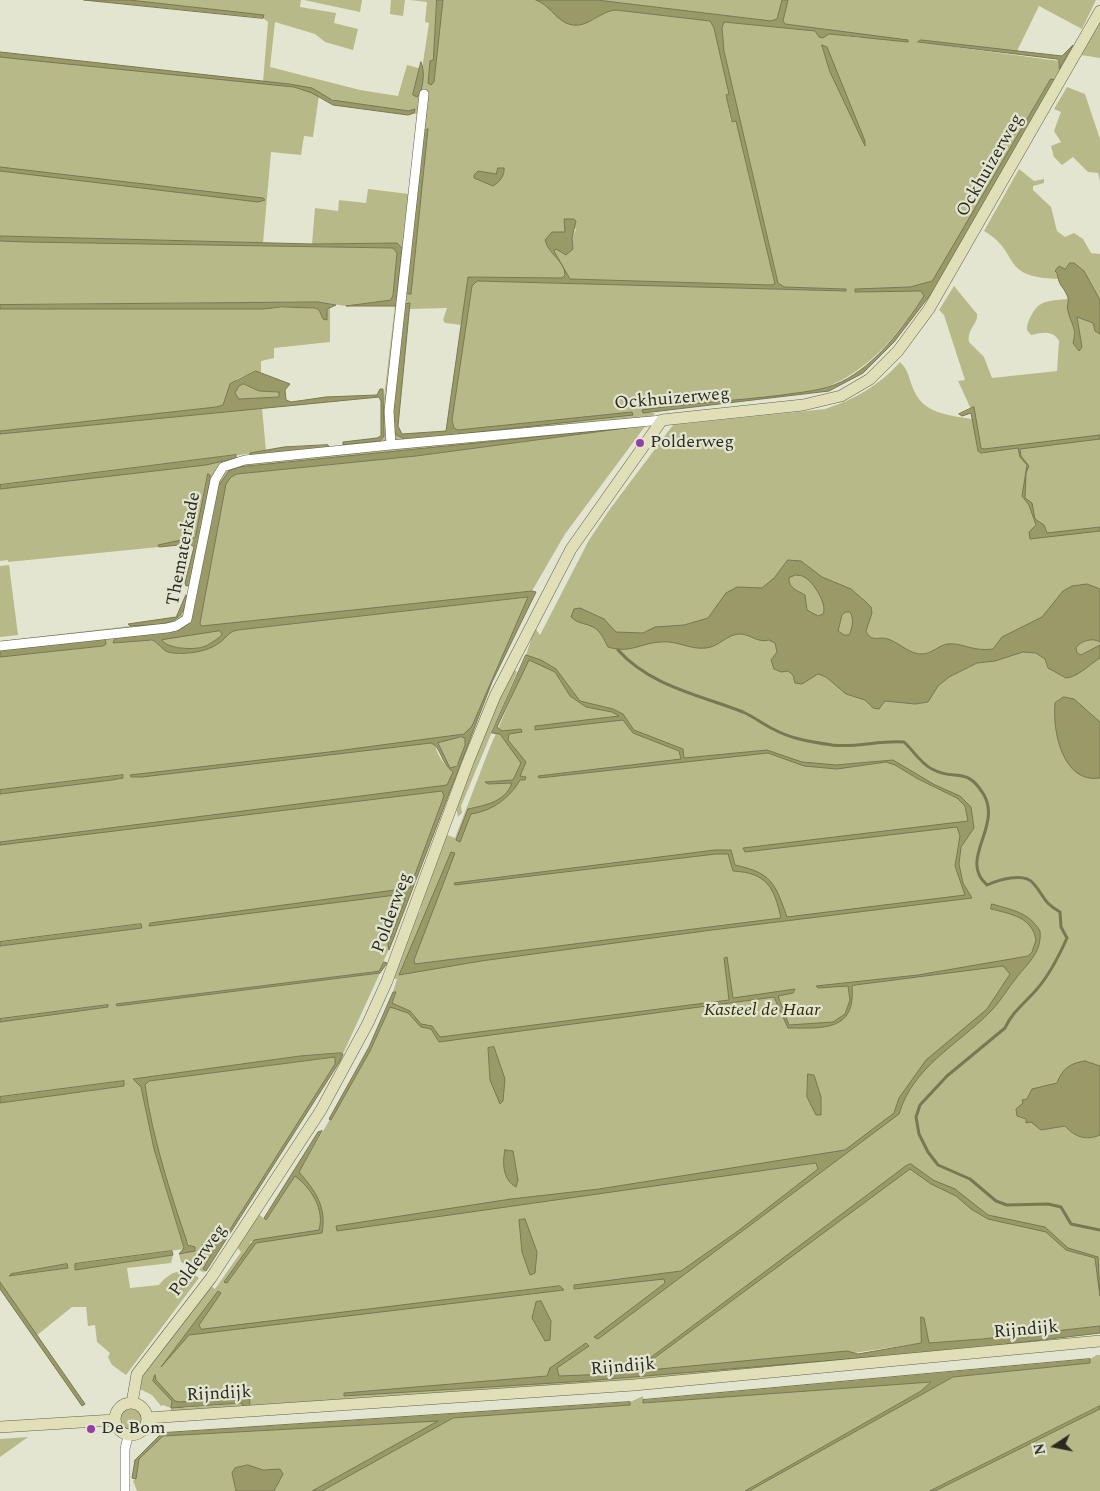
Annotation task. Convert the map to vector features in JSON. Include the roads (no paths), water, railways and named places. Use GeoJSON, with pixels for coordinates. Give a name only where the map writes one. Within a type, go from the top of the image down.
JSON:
{"type":"FeatureCollection","features":[{"type":"Feature","properties":{"kind":"street","name":"Ockhuizerweg"},"geometry":{"type":"LineString","coordinates":[[390,445],[803,405],[841,396],[870,379],[898,351],[929,309],[1100,11]]}},
{"type":"Feature","properties":{"kind":"street"},"geometry":{"type":"LineString","coordinates":[[390,445],[389,411],[424,94]]}},
{"type":"Feature","properties":{"kind":"street","name":"Polderweg"},"geometry":{"type":"LineString","coordinates":[[132,1403],[137,1374],[222,1262],[331,1092],[368,1023],[387,981],[468,762],[495,696],[571,549],[662,420]]}},
{"type":"Feature","properties":{"kind":"street","name":"Thematerkade"},"geometry":{"type":"LineString","coordinates":[[0,646],[167,628],[184,623],[187,619],[194,591],[215,480],[223,468],[245,460],[390,445]]}},
{"type":"Feature","properties":{"kind":"street","name":"Rijndijk"},"geometry":{"type":"LineString","coordinates":[[147,1418],[634,1385],[1100,1341]]}},
{"type":"Feature","properties":{"kind":"street"},"geometry":{"type":"LineString","coordinates":[[132,1403],[139,1405],[147,1418],[142,1432],[128,1436],[122,1434],[116,1427],[114,1420],[117,1410],[124,1404],[132,1403]]}},
{"type":"Feature","properties":{"kind":"street"},"geometry":{"type":"LineString","coordinates":[[0,1427],[114,1420]]}},
{"type":"Feature","properties":{"kind":"street"},"geometry":{"type":"LineString","coordinates":[[125,1491],[125,1449],[128,1436]]}},
{"type":"Feature","properties":{"kind":"waterway"},"geometry":{"type":"LineString","coordinates":[[618,650],[631,662],[660,681],[743,712],[769,727],[794,738],[841,746],[904,742],[928,767],[940,773],[966,777],[978,786],[984,795],[988,807],[988,819],[978,854],[977,865],[979,875],[987,885],[1017,877],[1029,880],[1047,902],[1060,912],[1061,927],[1067,938],[1046,977],[1015,1012],[1005,1028],[947,1076],[920,1105],[916,1117],[919,1134],[928,1152],[938,1165],[970,1179],[996,1201],[1007,1205],[1048,1204],[1061,1207],[1071,1224],[1100,1230]]}},
{"type":"Feature","properties":{"kind":"place","name":"Polderweg"},"geometry":{"type":"Point","coordinates":[640,443]}},
{"type":"Feature","properties":{"kind":"place","name":"De Bom"},"geometry":{"type":"Point","coordinates":[91,1429]}},
{"type":"Feature","properties":{"kind":"park label","name":"Kasteel de Haar"},"geometry":{"type":"Point","coordinates":[762,1011]}}]}
